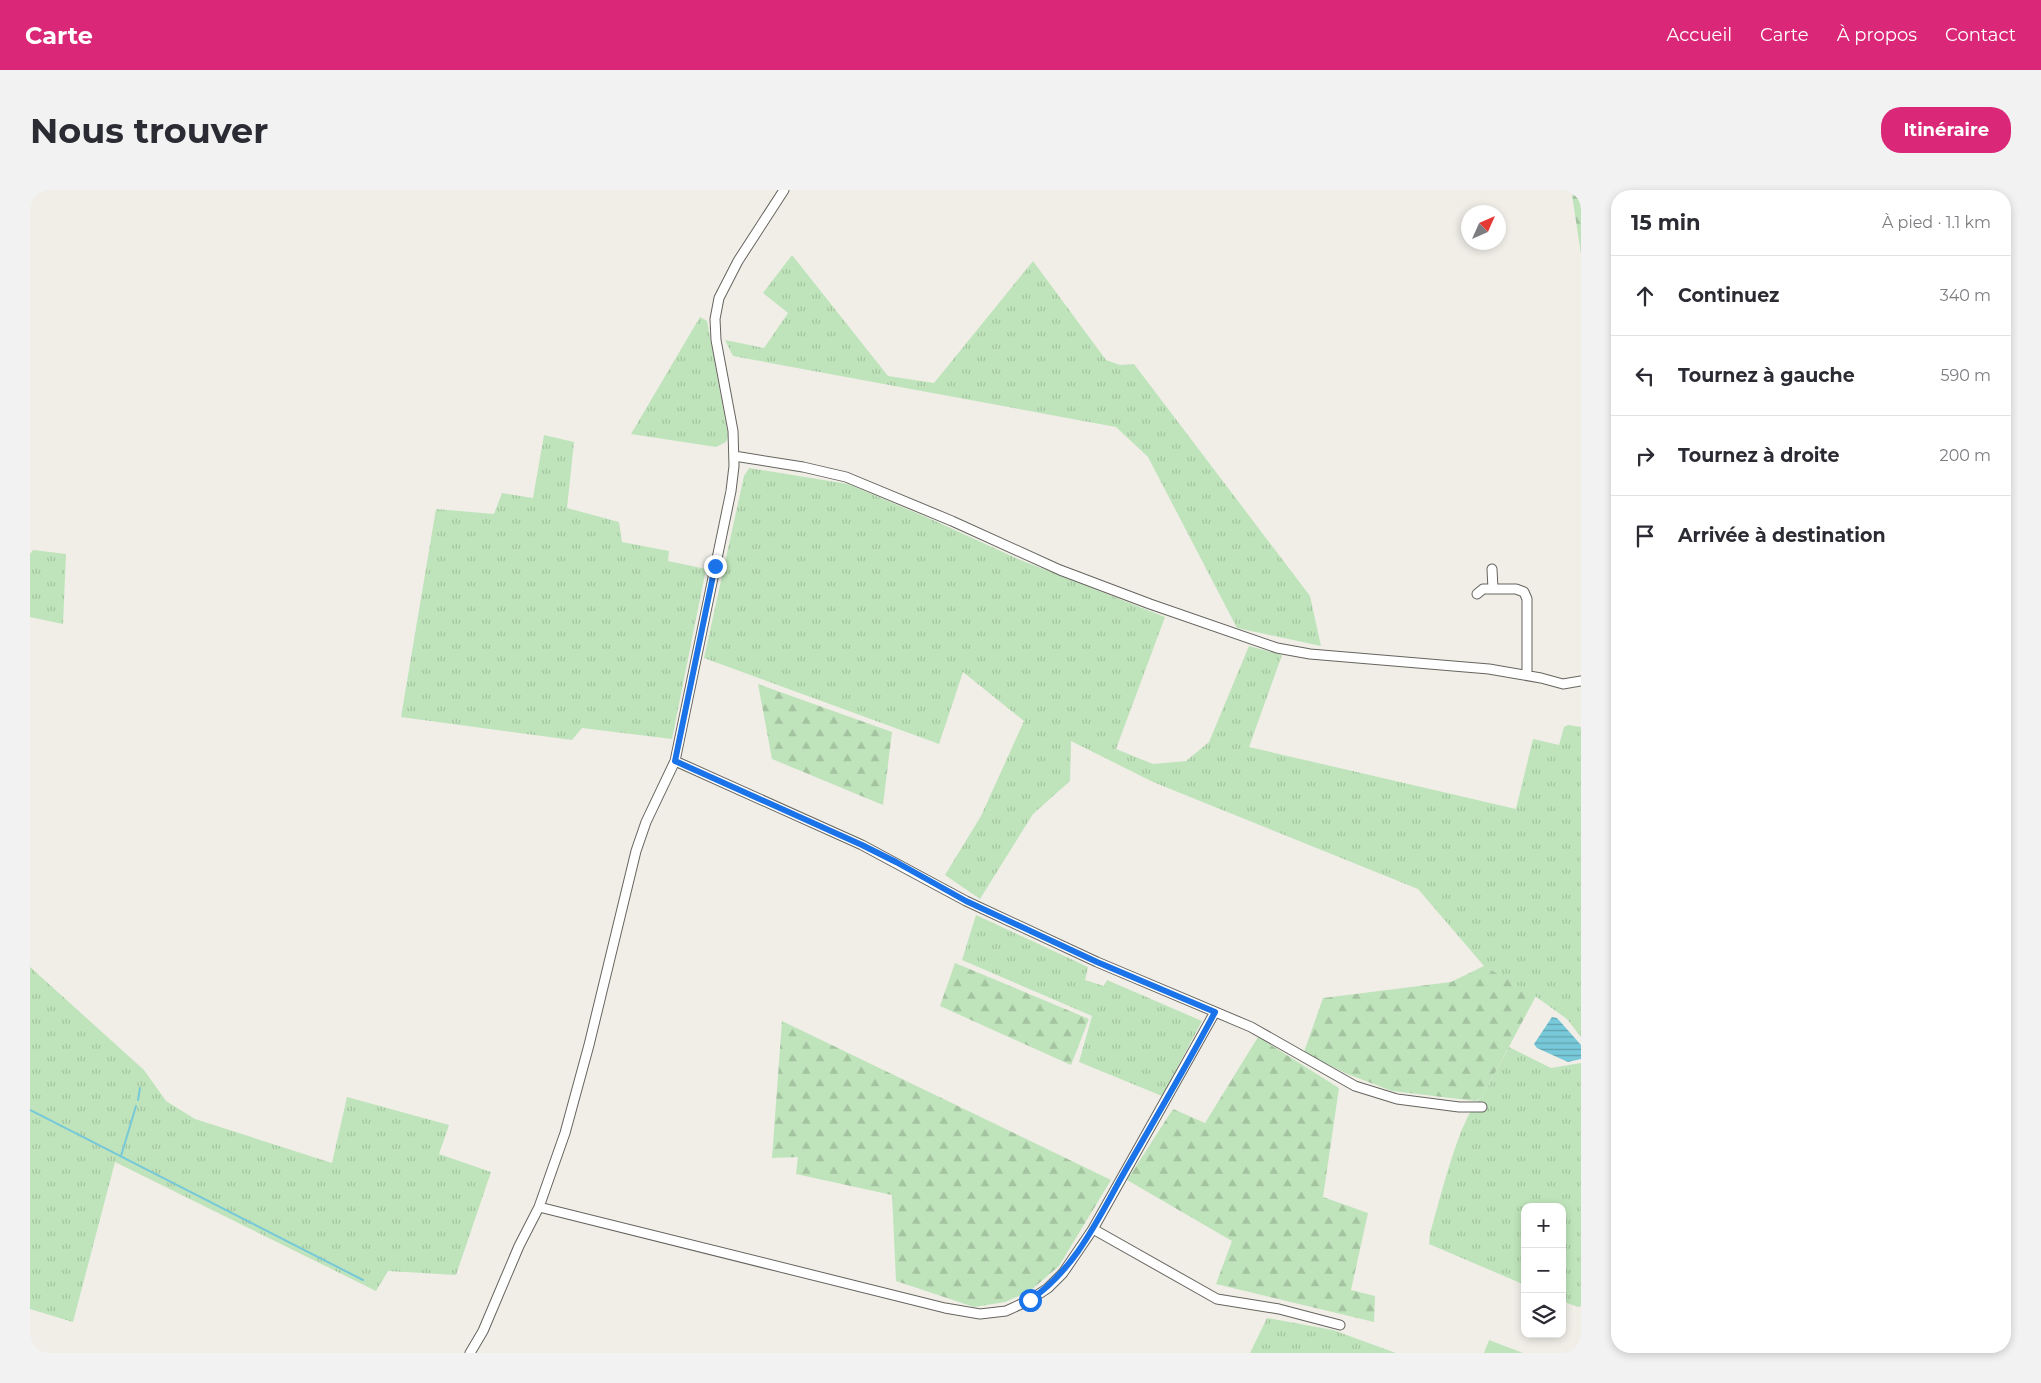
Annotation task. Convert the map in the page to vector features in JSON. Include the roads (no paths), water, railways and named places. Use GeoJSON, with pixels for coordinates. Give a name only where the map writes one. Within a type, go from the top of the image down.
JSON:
{"type":"FeatureCollection","features":[{"type":"Feature","properties":{"kind":"street"},"geometry":{"type":"LineString","coordinates":[[470,1353],[483,1331],[519,1246],[539,1207],[577,1092],[636,851],[646,822],[675,761],[731,491],[734,456],[733,431],[716,340],[715,319],[719,298],[738,261],[784,190]]}},
{"type":"Feature","properties":{"kind":"street"},"geometry":{"type":"LineString","coordinates":[[734,456],[846,477],[952,521],[1060,570],[1150,604],[1277,648],[1310,654],[1489,669],[1527,675],[1563,684],[1581,681]]}},
{"type":"Feature","properties":{"kind":"street"},"geometry":{"type":"LineString","coordinates":[[1492,569],[1493,589]]}},
{"type":"Feature","properties":{"kind":"street"},"geometry":{"type":"LineString","coordinates":[[1476,594],[1483,589],[1520,590],[1527,599],[1527,675]]}},
{"type":"Feature","properties":{"kind":"street"},"geometry":{"type":"LineString","coordinates":[[675,761],[862,845],[966,901],[1089,958],[1252,1027],[1355,1086],[1397,1099],[1459,1107],[1482,1107]]}},
{"type":"Feature","properties":{"kind":"street"},"geometry":{"type":"LineString","coordinates":[[539,1207],[945,1308],[980,1314],[998,1313],[1014,1309],[1048,1288],[1069,1265],[1093,1229],[1215,1012]]}},
{"type":"Feature","properties":{"kind":"street"},"geometry":{"type":"LineString","coordinates":[[1093,1229],[1217,1299],[1304,1315],[1340,1325]]}},
{"type":"Feature","properties":{"kind":"water"},"geometry":{"type":"Polygon","coordinates":[[[1552,1017],[1557,1018],[1581,1045],[1581,1059],[1568,1062],[1537,1048],[1534,1044],[1552,1017]]]}},
{"type":"Feature","properties":{"kind":"waterway"},"geometry":{"type":"LineString","coordinates":[[138,1100],[140,1088]]}},
{"type":"Feature","properties":{"kind":"waterway"},"geometry":{"type":"LineString","coordinates":[[121,1156],[136,1106]]}},
{"type":"Feature","properties":{"kind":"waterway"},"geometry":{"type":"LineString","coordinates":[[30,1110],[363,1280]]}}]}
